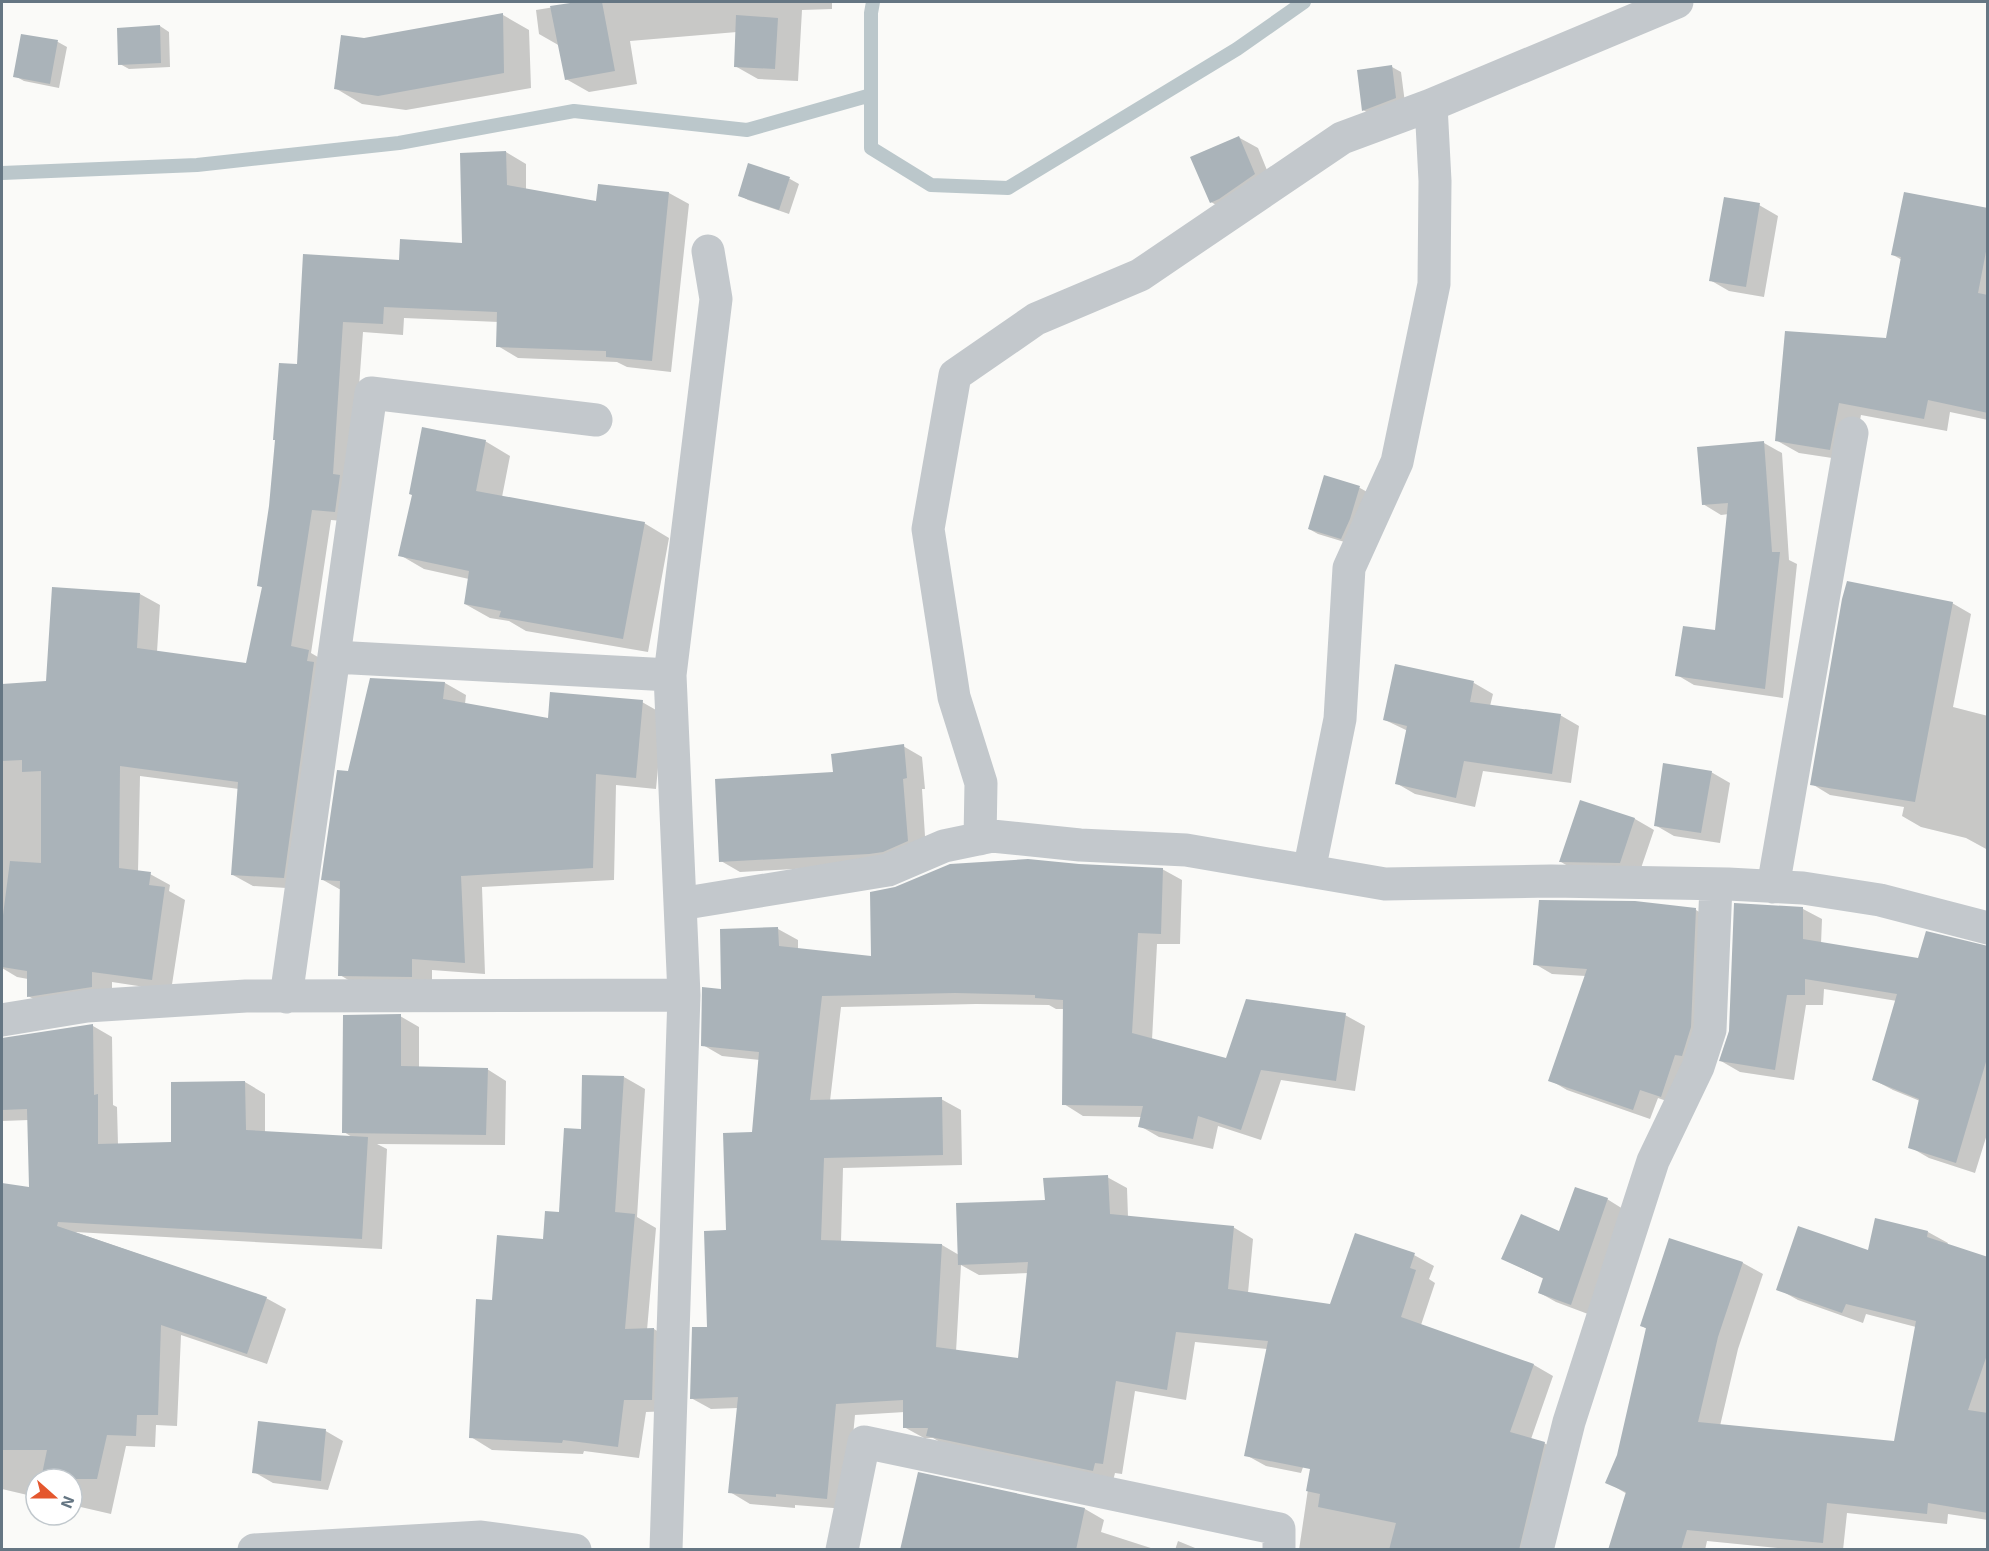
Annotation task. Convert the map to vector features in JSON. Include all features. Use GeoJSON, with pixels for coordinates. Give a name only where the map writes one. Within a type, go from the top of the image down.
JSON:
{"type":"FeatureCollection","features":[{"type":"Feature","properties":{"kind":"street"},"geometry":{"type":"LineString","coordinates":[[980,839],[981,783],[954,697],[928,529],[955,375],[1036,319],[1140,275],[1342,138],[1431,105],[1677,2]]}},
{"type":"Feature","properties":{"kind":"street"},"geometry":{"type":"LineString","coordinates":[[1309,871],[1340,718],[1349,568],[1397,462],[1434,284],[1435,181],[1431,105]]}},
{"type":"Feature","properties":{"kind":"street"},"geometry":{"type":"LineString","coordinates":[[666,1550],[684,994],[670,675],[716,299],[708,251]]}},
{"type":"Feature","properties":{"kind":"street"},"geometry":{"type":"LineString","coordinates":[[285,997],[371,393],[596,420]]}},
{"type":"Feature","properties":{"kind":"street"},"geometry":{"type":"LineString","coordinates":[[1773,887],[1852,433]]}},
{"type":"Feature","properties":{"kind":"street"},"geometry":{"type":"LineString","coordinates":[[333,657],[670,675]]}},
{"type":"Feature","properties":{"kind":"street"},"geometry":{"type":"LineString","coordinates":[[681,904],[888,870],[928,851],[992,836],[1080,845],[1186,850],[1384,884],[1551,881],[1803,888],[1881,900],[1988,928]]}},
{"type":"Feature","properties":{"kind":"street"},"geometry":{"type":"LineString","coordinates":[[1537,1550],[1569,1422],[1653,1161],[1698,1066],[1710,1030],[1716,885]]}},
{"type":"Feature","properties":{"kind":"street"},"geometry":{"type":"LineString","coordinates":[[2,1020],[87,1006],[246,996],[684,994]]}},
{"type":"Feature","properties":{"kind":"street"},"geometry":{"type":"LineString","coordinates":[[842,1550],[864,1442],[1279,1528],[1279,1550]]}},
{"type":"Feature","properties":{"kind":"street"},"geometry":{"type":"LineString","coordinates":[[254,1550],[479,1543],[575,1550]]}},
{"type":"Feature","properties":{"kind":"building"},"geometry":{"type":"Polygon","coordinates":[[[577,2],[602,2],[615,71],[565,80],[550,6],[577,2]]]}},
{"type":"Feature","properties":{"kind":"building"},"geometry":{"type":"Polygon","coordinates":[[[503,13],[504,73],[378,96],[334,89],[341,35],[364,38],[503,13]]]}},
{"type":"Feature","properties":{"kind":"building"},"geometry":{"type":"Polygon","coordinates":[[[736,15],[778,18],[775,69],[734,67],[736,15]]]}},
{"type":"Feature","properties":{"kind":"building"},"geometry":{"type":"Polygon","coordinates":[[[160,25],[161,63],[118,65],[117,28],[160,25]]]}},
{"type":"Feature","properties":{"kind":"building"},"geometry":{"type":"Polygon","coordinates":[[[21,34],[58,40],[50,84],[13,77],[21,34]]]}},
{"type":"Feature","properties":{"kind":"building"},"geometry":{"type":"Polygon","coordinates":[[[1392,65],[1396,98],[1362,111],[1357,70],[1392,65]]]}},
{"type":"Feature","properties":{"kind":"building"},"geometry":{"type":"Polygon","coordinates":[[[1239,136],[1255,174],[1210,203],[1190,157],[1239,136]]]}},
{"type":"Feature","properties":{"kind":"building"},"geometry":{"type":"Polygon","coordinates":[[[506,151],[507,185],[596,201],[598,184],[669,192],[652,361],[606,357],[606,351],[496,347],[497,312],[384,307],[383,324],[343,322],[333,474],[340,475],[335,512],[312,510],[291,646],[309,650],[307,661],[314,662],[284,878],[231,875],[238,782],[120,766],[119,868],[151,872],[149,885],[165,887],[152,980],[92,972],[92,987],[27,997],[27,971],[2,967],[2,923],[10,861],[41,863],[41,771],[22,772],[22,760],[2,761],[2,684],[46,681],[52,587],[140,593],[137,648],[246,663],[262,587],[257,586],[269,506],[279,363],[297,364],[303,254],[399,260],[400,239],[462,243],[460,153],[506,151]]]}},
{"type":"Feature","properties":{"kind":"building"},"geometry":{"type":"Polygon","coordinates":[[[748,163],[790,177],[779,210],[738,196],[748,163]]]}},
{"type":"Feature","properties":{"kind":"building"},"geometry":{"type":"Polygon","coordinates":[[[1904,192],[1988,208],[1988,241],[1978,293],[1988,295],[1988,413],[1928,400],[1924,419],[1839,403],[1830,450],[1775,441],[1785,331],[1886,338],[1901,257],[1891,255],[1904,192]]]}},
{"type":"Feature","properties":{"kind":"building"},"geometry":{"type":"Polygon","coordinates":[[[1724,197],[1760,203],[1746,287],[1709,281],[1724,197]]]}},
{"type":"Feature","properties":{"kind":"building"},"geometry":{"type":"Polygon","coordinates":[[[422,427],[486,440],[476,491],[645,522],[623,639],[499,617],[501,611],[464,604],[469,571],[398,556],[412,495],[409,494],[422,427]]]}},
{"type":"Feature","properties":{"kind":"building"},"geometry":{"type":"Polygon","coordinates":[[[1764,441],[1772,552],[1780,552],[1765,689],[1675,676],[1683,626],[1715,630],[1728,503],[1702,505],[1697,447],[1764,441]]]}},
{"type":"Feature","properties":{"kind":"building"},"geometry":{"type":"Polygon","coordinates":[[[1324,475],[1360,486],[1341,539],[1308,529],[1324,475]]]}},
{"type":"Feature","properties":{"kind":"building"},"geometry":{"type":"Polygon","coordinates":[[[1847,581],[1953,602],[1915,802],[1810,785],[1847,581]]]}},
{"type":"Feature","properties":{"kind":"building"},"geometry":{"type":"Polygon","coordinates":[[[1395,664],[1474,681],[1470,702],[1561,714],[1552,774],[1464,761],[1456,798],[1395,784],[1407,726],[1383,720],[1395,664]]]}},
{"type":"Feature","properties":{"kind":"building"},"geometry":{"type":"Polygon","coordinates":[[[370,678],[445,682],[443,699],[548,718],[550,692],[643,700],[636,778],[596,774],[593,868],[461,876],[465,963],[412,959],[412,977],[338,976],[340,881],[321,880],[337,770],[348,771],[370,678]]]}},
{"type":"Feature","properties":{"kind":"building"},"geometry":{"type":"Polygon","coordinates":[[[904,744],[907,778],[903,779],[908,841],[883,852],[869,854],[719,862],[715,779],[833,772],[831,754],[904,744]]]}},
{"type":"Feature","properties":{"kind":"building"},"geometry":{"type":"Polygon","coordinates":[[[1663,763],[1712,771],[1701,833],[1654,826],[1663,763]]]}},
{"type":"Feature","properties":{"kind":"building"},"geometry":{"type":"Polygon","coordinates":[[[1580,800],[1635,818],[1620,863],[1559,862],[1580,800]]]}},
{"type":"Feature","properties":{"kind":"building"},"geometry":{"type":"Polygon","coordinates":[[[1028,859],[1163,868],[1161,934],[1138,933],[1132,1033],[1226,1058],[1246,999],[1346,1013],[1336,1081],[1261,1070],[1241,1130],[1198,1116],[1193,1139],[1138,1127],[1143,1106],[1062,1105],[1063,1000],[1035,998],[1035,995],[955,993],[822,996],[810,1100],[942,1097],[943,1155],[824,1158],[821,1240],[942,1244],[936,1347],[1018,1358],[1028,1262],[958,1265],[956,1203],[1045,1200],[1043,1178],[1108,1175],[1110,1214],[1234,1226],[1228,1289],[1330,1304],[1355,1233],[1415,1253],[1410,1268],[1416,1270],[1401,1317],[1534,1364],[1510,1432],[1545,1442],[1519,1550],[1389,1550],[1396,1523],[1318,1507],[1320,1494],[1306,1491],[1310,1469],[1244,1456],[1268,1341],[1176,1332],[1167,1390],[1116,1381],[1103,1464],[1095,1463],[1093,1471],[926,1436],[928,1428],[903,1428],[903,1400],[836,1404],[827,1499],[776,1494],[776,1497],[728,1493],[738,1397],[690,1399],[692,1327],[707,1327],[704,1231],[726,1230],[723,1133],[752,1132],[759,1052],[701,1046],[702,987],[721,989],[720,929],[778,927],[779,946],[871,956],[870,892],[895,887],[950,864],[1028,859]]]}},
{"type":"Feature","properties":{"kind":"building"},"geometry":{"type":"Polygon","coordinates":[[[1539,900],[1635,901],[1696,908],[1691,1027],[1682,1056],[1675,1055],[1661,1097],[1640,1090],[1633,1110],[1548,1081],[1587,969],[1533,965],[1539,900]]]}},
{"type":"Feature","properties":{"kind":"building"},"geometry":{"type":"Polygon","coordinates":[[[1734,903],[1803,907],[1803,939],[1918,958],[1926,931],[1988,946],[1988,1055],[1956,1163],[1908,1148],[1919,1099],[1872,1080],[1897,994],[1805,979],[1805,995],[1787,995],[1775,1070],[1719,1061],[1729,1031],[1734,903]]]}},
{"type":"Feature","properties":{"kind":"building"},"geometry":{"type":"Polygon","coordinates":[[[401,1014],[401,1066],[488,1068],[486,1135],[342,1133],[343,1015],[401,1014]]]}},
{"type":"Feature","properties":{"kind":"building"},"geometry":{"type":"Polygon","coordinates":[[[93,1024],[94,1095],[98,1094],[98,1144],[171,1142],[171,1082],[245,1081],[246,1130],[368,1137],[362,1239],[58,1222],[57,1226],[267,1297],[247,1354],[161,1325],[158,1415],[137,1415],[136,1436],[107,1435],[97,1479],[84,1479],[84,1467],[43,1467],[47,1450],[2,1450],[2,1183],[29,1187],[27,1109],[2,1110],[2,1038],[93,1024]]]}},
{"type":"Feature","properties":{"kind":"building"},"geometry":{"type":"Polygon","coordinates":[[[582,1075],[624,1076],[615,1212],[635,1214],[625,1329],[654,1328],[652,1400],[624,1400],[618,1447],[563,1440],[562,1443],[469,1438],[476,1299],[492,1300],[497,1235],[543,1239],[545,1211],[559,1212],[564,1128],[581,1129],[582,1075]]]}},
{"type":"Feature","properties":{"kind":"building"},"geometry":{"type":"Polygon","coordinates":[[[1575,1187],[1608,1198],[1571,1305],[1538,1293],[1543,1278],[1501,1259],[1521,1214],[1559,1231],[1575,1187]]]}},
{"type":"Feature","properties":{"kind":"building"},"geometry":{"type":"Polygon","coordinates":[[[1875,1218],[1928,1231],[1927,1237],[1988,1257],[1988,1352],[1968,1410],[1988,1413],[1988,1513],[1928,1503],[1927,1514],[1827,1503],[1823,1543],[1687,1530],[1681,1550],[1608,1550],[1626,1492],[1605,1483],[1617,1455],[1646,1328],[1640,1326],[1669,1238],[1743,1262],[1718,1337],[1698,1422],[1894,1441],[1916,1321],[1846,1304],[1842,1313],[1776,1290],[1798,1226],[1868,1250],[1875,1218]]]}},
{"type":"Feature","properties":{"kind":"building"},"geometry":{"type":"Polygon","coordinates":[[[258,1421],[326,1429],[321,1481],[252,1473],[258,1421]]]}},
{"type":"Feature","properties":{"kind":"building"},"geometry":{"type":"Polygon","coordinates":[[[918,1472],[1085,1508],[1076,1550],[900,1550],[918,1472]]]}},
{"type":"Feature","properties":{"kind":"waterway"},"geometry":{"type":"LineString","coordinates":[[873,2],[871,13],[871,148],[931,185],[1008,188],[1237,49],[1304,2]]}},
{"type":"Feature","properties":{"kind":"waterway"},"geometry":{"type":"LineString","coordinates":[[2,173],[197,165],[399,143],[574,111],[747,130],[871,95]]}}]}
